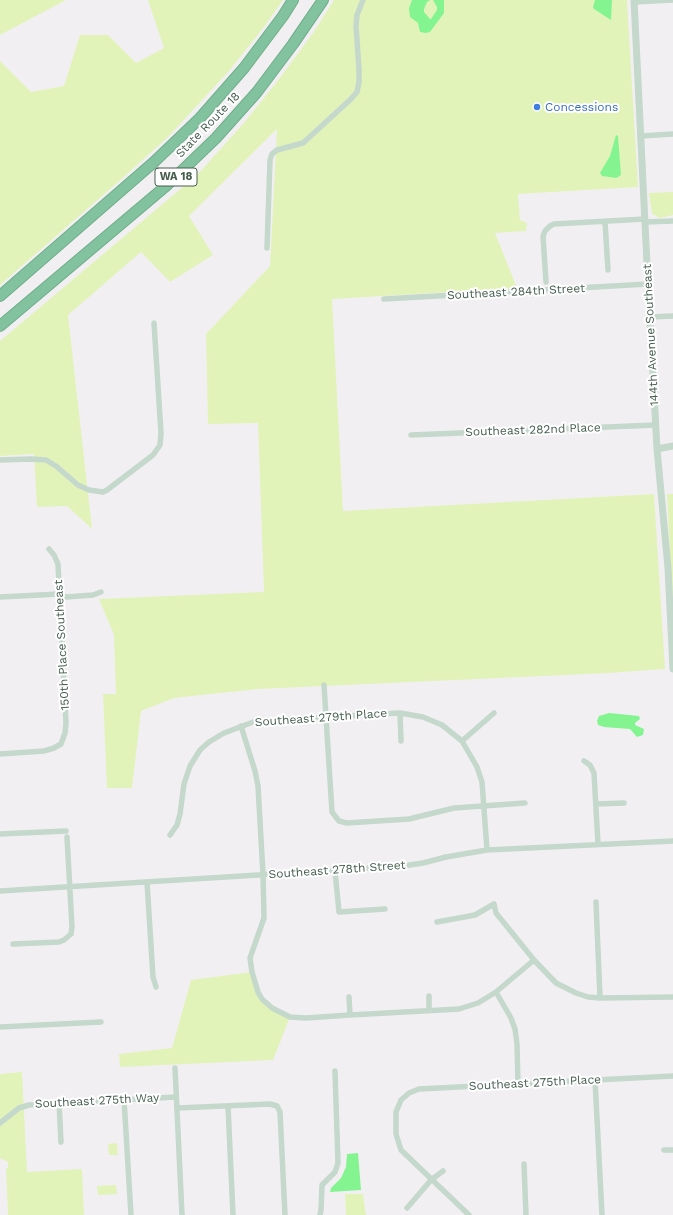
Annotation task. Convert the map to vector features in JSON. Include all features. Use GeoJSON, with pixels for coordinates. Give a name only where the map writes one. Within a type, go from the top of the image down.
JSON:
{"type":"FeatureCollection","features":[{"type":"Feature","properties":{"kind":"highway","name":"State Route 18"},"geometry":{"type":"LineString","coordinates":[[0,296],[154,162],[200,118],[244,68],[283,16],[293,0]]}},
{"type":"Feature","properties":{"kind":"highway","name":"State Route 18"},"geometry":{"type":"LineString","coordinates":[[0,326],[166,186],[216,138],[257,92],[293,44],[323,0]]}},
{"type":"Feature","properties":{"kind":"street"},"geometry":{"type":"LineString","coordinates":[[267,248],[270,160],[272,154],[277,150],[303,143],[357,92],[359,69],[356,26],[357,15],[363,0]]}},
{"type":"Feature","properties":{"kind":"street"},"geometry":{"type":"LineString","coordinates":[[634,1],[673,0]]}},
{"type":"Feature","properties":{"kind":"street","name":"144th Avenue Southeast"},"geometry":{"type":"LineString","coordinates":[[634,1],[657,449],[668,568],[673,669]]}},
{"type":"Feature","properties":{"kind":"street"},"geometry":{"type":"LineString","coordinates":[[641,136],[673,134]]}},
{"type":"Feature","properties":{"kind":"street"},"geometry":{"type":"LineString","coordinates":[[546,282],[543,236],[546,229],[554,224],[673,221]]}},
{"type":"Feature","properties":{"kind":"street"},"geometry":{"type":"LineString","coordinates":[[605,222],[608,270]]}},
{"type":"Feature","properties":{"kind":"street","name":"Southeast 284th Street"},"geometry":{"type":"LineString","coordinates":[[384,299],[648,284]]}},
{"type":"Feature","properties":{"kind":"street"},"geometry":{"type":"LineString","coordinates":[[650,317],[673,316]]}},
{"type":"Feature","properties":{"kind":"street"},"geometry":{"type":"LineString","coordinates":[[0,460],[46,460],[56,466],[78,485],[88,490],[103,492],[153,455],[160,445],[161,434],[154,323]]}},
{"type":"Feature","properties":{"kind":"street","name":"Southeast 282nd Place"},"geometry":{"type":"LineString","coordinates":[[411,435],[656,425]]}},
{"type":"Feature","properties":{"kind":"street"},"geometry":{"type":"LineString","coordinates":[[657,449],[673,446]]}},
{"type":"Feature","properties":{"kind":"street","name":"150th Place Southeast"},"geometry":{"type":"LineString","coordinates":[[0,754],[44,752],[61,744],[65,733],[66,723],[58,564],[54,555],[49,549]]}},
{"type":"Feature","properties":{"kind":"street"},"geometry":{"type":"LineString","coordinates":[[0,597],[59,594],[66,597],[93,595],[101,592]]}},
{"type":"Feature","properties":{"kind":"street"},"geometry":{"type":"LineString","coordinates":[[324,685],[332,812],[339,822],[347,823],[409,819],[454,808],[525,803]]}},
{"type":"Feature","properties":{"kind":"street"},"geometry":{"type":"LineString","coordinates":[[400,713],[400,741]]}},
{"type":"Feature","properties":{"kind":"street","name":"Southeast 279th Place"},"geometry":{"type":"LineString","coordinates":[[170,835],[177,825],[184,784],[190,766],[200,750],[219,736],[256,721],[400,713],[423,718],[442,725],[462,741]]}},
{"type":"Feature","properties":{"kind":"street"},"geometry":{"type":"LineString","coordinates":[[487,850],[482,782],[477,767],[462,741],[494,713]]}},
{"type":"Feature","properties":{"kind":"street"},"geometry":{"type":"LineString","coordinates":[[241,726],[255,771],[258,786],[263,874],[264,918],[250,958],[255,985],[262,998],[272,1008],[290,1017],[306,1018],[350,1014],[459,1009],[478,1003],[496,992],[534,960]]}},
{"type":"Feature","properties":{"kind":"street"},"geometry":{"type":"LineString","coordinates":[[584,761],[590,765],[594,773],[598,844]]}},
{"type":"Feature","properties":{"kind":"street"},"geometry":{"type":"LineString","coordinates":[[596,804],[624,802]]}},
{"type":"Feature","properties":{"kind":"street"},"geometry":{"type":"LineString","coordinates":[[0,834],[66,834],[70,886],[71,934],[59,942],[13,944]]}},
{"type":"Feature","properties":{"kind":"street","name":"Southeast 278th Street"},"geometry":{"type":"LineString","coordinates":[[0,891],[263,874],[335,871],[416,864],[487,850],[673,841]]}},
{"type":"Feature","properties":{"kind":"street"},"geometry":{"type":"LineString","coordinates":[[335,871],[339,912],[385,909]]}},
{"type":"Feature","properties":{"kind":"street"},"geometry":{"type":"LineString","coordinates":[[147,882],[153,977],[156,987]]}},
{"type":"Feature","properties":{"kind":"street"},"geometry":{"type":"LineString","coordinates":[[596,902],[600,998]]}},
{"type":"Feature","properties":{"kind":"street"},"geometry":{"type":"LineString","coordinates":[[437,922],[475,915],[494,904],[496,913],[534,960],[556,983],[588,997],[673,997]]}},
{"type":"Feature","properties":{"kind":"street"},"geometry":{"type":"LineString","coordinates":[[496,992],[511,1018],[515,1029],[518,1084]]}},
{"type":"Feature","properties":{"kind":"street"},"geometry":{"type":"LineString","coordinates":[[429,996],[429,1010]]}},
{"type":"Feature","properties":{"kind":"street"},"geometry":{"type":"LineString","coordinates":[[349,997],[350,1014]]}},
{"type":"Feature","properties":{"kind":"street"},"geometry":{"type":"LineString","coordinates":[[0,1027],[101,1022]]}},
{"type":"Feature","properties":{"kind":"street"},"geometry":{"type":"LineString","coordinates":[[175,1068],[182,1215]]}},
{"type":"Feature","properties":{"kind":"street"},"geometry":{"type":"LineString","coordinates":[[320,1215],[322,1185],[335,1172],[338,1163],[334,1071]]}},
{"type":"Feature","properties":{"kind":"street","name":"Southeast 275th Place"},"geometry":{"type":"LineString","coordinates":[[432,1180],[401,1150],[396,1134],[396,1112],[401,1100],[409,1093],[419,1089],[673,1076]]}},
{"type":"Feature","properties":{"kind":"street"},"geometry":{"type":"LineString","coordinates":[[595,1080],[602,1215]]}},
{"type":"Feature","properties":{"kind":"street","name":"Southeast 275th Way"},"geometry":{"type":"LineString","coordinates":[[0,1123],[19,1108],[24,1106],[59,1102],[176,1097]]}},
{"type":"Feature","properties":{"kind":"street"},"geometry":{"type":"LineString","coordinates":[[124,1099],[131,1215]]}},
{"type":"Feature","properties":{"kind":"street"},"geometry":{"type":"LineString","coordinates":[[59,1102],[62,1142]]}},
{"type":"Feature","properties":{"kind":"street"},"geometry":{"type":"LineString","coordinates":[[177,1108],[270,1104],[277,1106],[280,1112],[285,1215]]}},
{"type":"Feature","properties":{"kind":"street"},"geometry":{"type":"LineString","coordinates":[[228,1106],[233,1215]]}},
{"type":"Feature","properties":{"kind":"street"},"geometry":{"type":"LineString","coordinates":[[664,1150],[673,1150]]}},
{"type":"Feature","properties":{"kind":"street"},"geometry":{"type":"LineString","coordinates":[[524,1164],[526,1215]]}},
{"type":"Feature","properties":{"kind":"street"},"geometry":{"type":"LineString","coordinates":[[407,1208],[432,1180],[443,1171]]}},
{"type":"Feature","properties":{"kind":"street"},"geometry":{"type":"LineString","coordinates":[[432,1180],[469,1215]]}},
{"type":"Feature","properties":{"kind":"shaded area"},"geometry":{"type":"Polygon","coordinates":[[[0,0],[66,0],[0,35],[0,0]]]}},
{"type":"Feature","properties":{"kind":"shaded area"},"geometry":{"type":"Polygon","coordinates":[[[148,0],[283,0],[264,27],[229,71],[169,136],[0,285],[0,61],[31,92],[64,86],[80,35],[108,35],[136,63],[164,48],[148,0]]]}},
{"type":"Feature","properties":{"kind":"shaded area"},"geometry":{"type":"Polygon","coordinates":[[[334,0],[627,0],[638,187],[518,194],[520,220],[527,223],[526,231],[495,233],[517,288],[332,299],[343,511],[654,494],[665,669],[609,673],[258,689],[174,698],[141,711],[132,788],[107,788],[103,694],[116,694],[114,635],[99,599],[264,592],[258,423],[208,424],[206,334],[270,266],[277,129],[189,216],[213,255],[170,282],[141,252],[68,315],[92,529],[67,506],[37,507],[34,454],[0,456],[0,341],[197,175],[243,124],[279,79],[313,33],[334,0]]]}},
{"type":"Feature","properties":{"kind":"shaded area"},"geometry":{"type":"Polygon","coordinates":[[[412,0],[430,0],[427,2],[424,12],[431,19],[437,10],[433,0],[444,0],[444,13],[430,32],[420,32],[418,23],[410,17],[409,8],[412,0]]]}},
{"type":"Feature","properties":{"kind":"shaded area"},"geometry":{"type":"Polygon","coordinates":[[[595,0],[612,0],[611,20],[594,9],[593,7],[595,0]]]}},
{"type":"Feature","properties":{"kind":"shaded area"},"geometry":{"type":"Polygon","coordinates":[[[616,135],[618,136],[621,175],[616,178],[602,176],[600,173],[610,156],[616,135]]]}},
{"type":"Feature","properties":{"kind":"shaded area"},"geometry":{"type":"Polygon","coordinates":[[[673,192],[673,215],[660,218],[652,214],[649,193],[673,192]]]}},
{"type":"Feature","properties":{"kind":"shaded area"},"geometry":{"type":"Polygon","coordinates":[[[667,494],[673,494],[673,611],[667,494]]]}},
{"type":"Feature","properties":{"kind":"shaded area"},"geometry":{"type":"Polygon","coordinates":[[[609,713],[639,716],[640,719],[635,723],[635,725],[644,729],[643,735],[637,737],[630,729],[604,727],[598,725],[597,721],[599,716],[609,713]]]}},
{"type":"Feature","properties":{"kind":"shaded area"},"geometry":{"type":"Polygon","coordinates":[[[252,972],[262,999],[290,1017],[273,1060],[120,1067],[119,1054],[172,1048],[191,980],[252,972]]]}},
{"type":"Feature","properties":{"kind":"shaded area"},"geometry":{"type":"Polygon","coordinates":[[[22,1072],[27,1172],[82,1169],[84,1215],[8,1215],[6,1169],[8,1168],[8,1162],[0,1158],[0,1074],[22,1072]]]}},
{"type":"Feature","properties":{"kind":"shaded area"},"geometry":{"type":"Polygon","coordinates":[[[117,1143],[118,1155],[109,1155],[108,1144],[117,1143]]]}},
{"type":"Feature","properties":{"kind":"shaded area"},"geometry":{"type":"Polygon","coordinates":[[[358,1153],[361,1190],[330,1192],[331,1188],[341,1178],[346,1167],[347,1154],[358,1153]]]}},
{"type":"Feature","properties":{"kind":"shaded area"},"geometry":{"type":"Polygon","coordinates":[[[116,1185],[117,1194],[98,1195],[97,1186],[116,1185]]]}},
{"type":"Feature","properties":{"kind":"shaded area"},"geometry":{"type":"Polygon","coordinates":[[[345,1194],[363,1194],[366,1215],[346,1215],[345,1194]]]}},
{"type":"Feature","properties":{"kind":"place","name":"Concessions"},"geometry":{"type":"Point","coordinates":[537,107]}}]}
